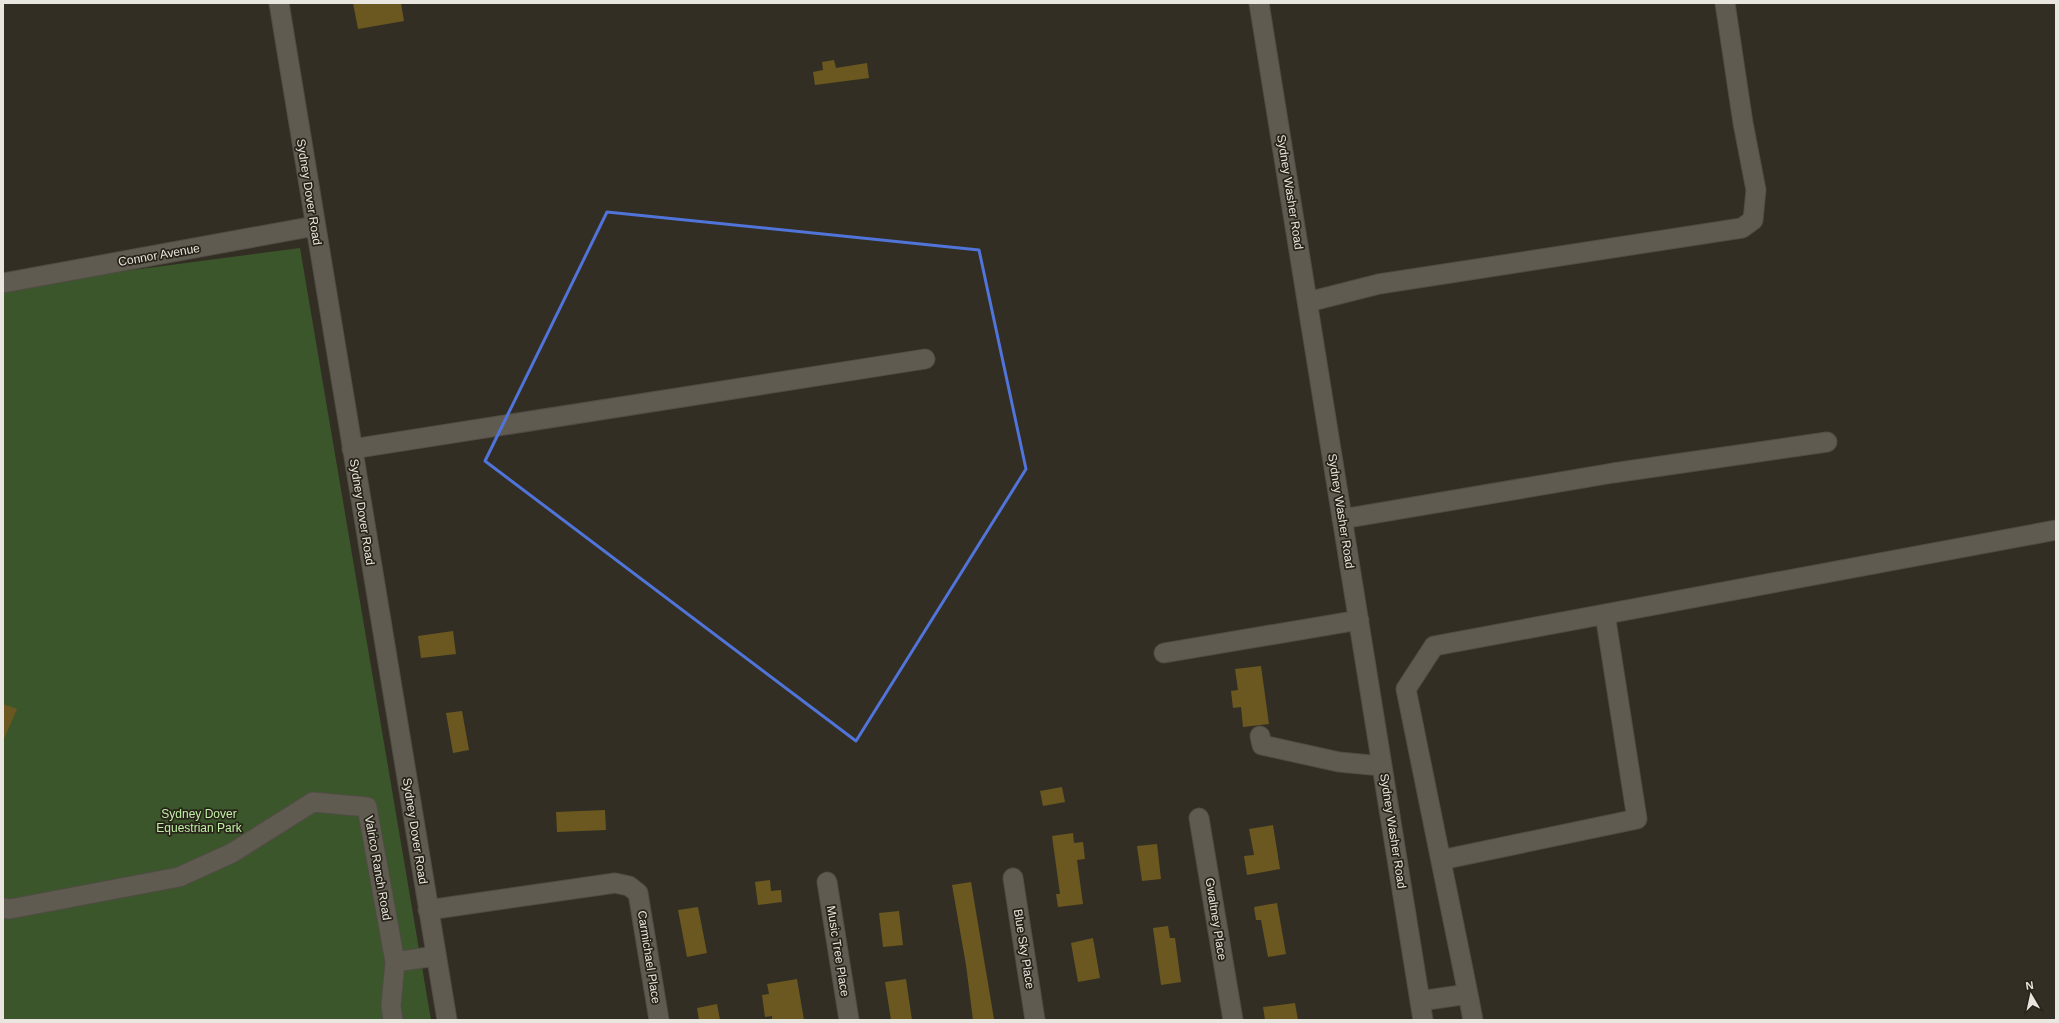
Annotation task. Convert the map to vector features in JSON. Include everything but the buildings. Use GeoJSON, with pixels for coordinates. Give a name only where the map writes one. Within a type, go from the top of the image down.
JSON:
{"type":"FeatureCollection","features":[{"type":"Feature","properties":{"kind":"street","name":"Sydney Dover Road"},"geometry":{"type":"LineString","coordinates":[[279,3],[447,1020]]}},
{"type":"Feature","properties":{"kind":"street","name":"Sydney Washer Road"},"geometry":{"type":"LineString","coordinates":[[1259,3],[1423,1020]]}},
{"type":"Feature","properties":{"kind":"street"},"geometry":{"type":"LineString","coordinates":[[1308,302],[1379,284],[1742,228],[1753,220],[1756,190],[1743,123],[1725,3]]}},
{"type":"Feature","properties":{"kind":"street","name":"Connor Avenue"},"geometry":{"type":"LineString","coordinates":[[3,283],[315,226]]}},
{"type":"Feature","properties":{"kind":"street"},"geometry":{"type":"LineString","coordinates":[[352,449],[925,359]]}},
{"type":"Feature","properties":{"kind":"street"},"geometry":{"type":"LineString","coordinates":[[1342,519],[1613,473],[1827,442]]}},
{"type":"Feature","properties":{"kind":"street"},"geometry":{"type":"LineString","coordinates":[[1473,1020],[1406,689],[1434,646],[2056,530]]}},
{"type":"Feature","properties":{"kind":"street"},"geometry":{"type":"LineString","coordinates":[[1441,860],[1638,819],[1605,614]]}},
{"type":"Feature","properties":{"kind":"street"},"geometry":{"type":"LineString","coordinates":[[1164,653],[1359,620]]}},
{"type":"Feature","properties":{"kind":"street"},"geometry":{"type":"LineString","coordinates":[[1260,736],[1262,745],[1339,762],[1382,766]]}},
{"type":"Feature","properties":{"kind":"street","name":"Valrico Ranch Road"},"geometry":{"type":"LineString","coordinates":[[3,908],[10,909],[179,877],[232,853],[313,802],[367,807],[394,962]]}},
{"type":"Feature","properties":{"kind":"street","name":"Gwaltney Place"},"geometry":{"type":"LineString","coordinates":[[1199,818],[1233,1020]]}},
{"type":"Feature","properties":{"kind":"street","name":"Blue Sky Place"},"geometry":{"type":"LineString","coordinates":[[1013,878],[1035,1020]]}},
{"type":"Feature","properties":{"kind":"street","name":"Music Tree Place"},"geometry":{"type":"LineString","coordinates":[[827,882],[849,1020]]}},
{"type":"Feature","properties":{"kind":"street","name":"Carmichael Place"},"geometry":{"type":"LineString","coordinates":[[428,910],[615,883],[629,886],[638,893],[659,1020]]}},
{"type":"Feature","properties":{"kind":"street"},"geometry":{"type":"LineString","coordinates":[[393,1020],[390,1006],[394,962],[436,956]]}},
{"type":"Feature","properties":{"kind":"street"},"geometry":{"type":"LineString","coordinates":[[1420,1001],[1468,994]]}},
{"type":"Feature","properties":{"kind":"highlighted area"},"geometry":{"type":"Polygon","coordinates":[[[607,212],[979,250],[1026,469],[856,741],[485,461],[607,212]]]}},
{"type":"Feature","properties":{"kind":"green space","name":"Sydney Dover Equestrian Park"},"geometry":{"type":"Polygon","coordinates":[[[300,248],[431,1020],[3,1020],[3,287],[300,248]]]}}]}
